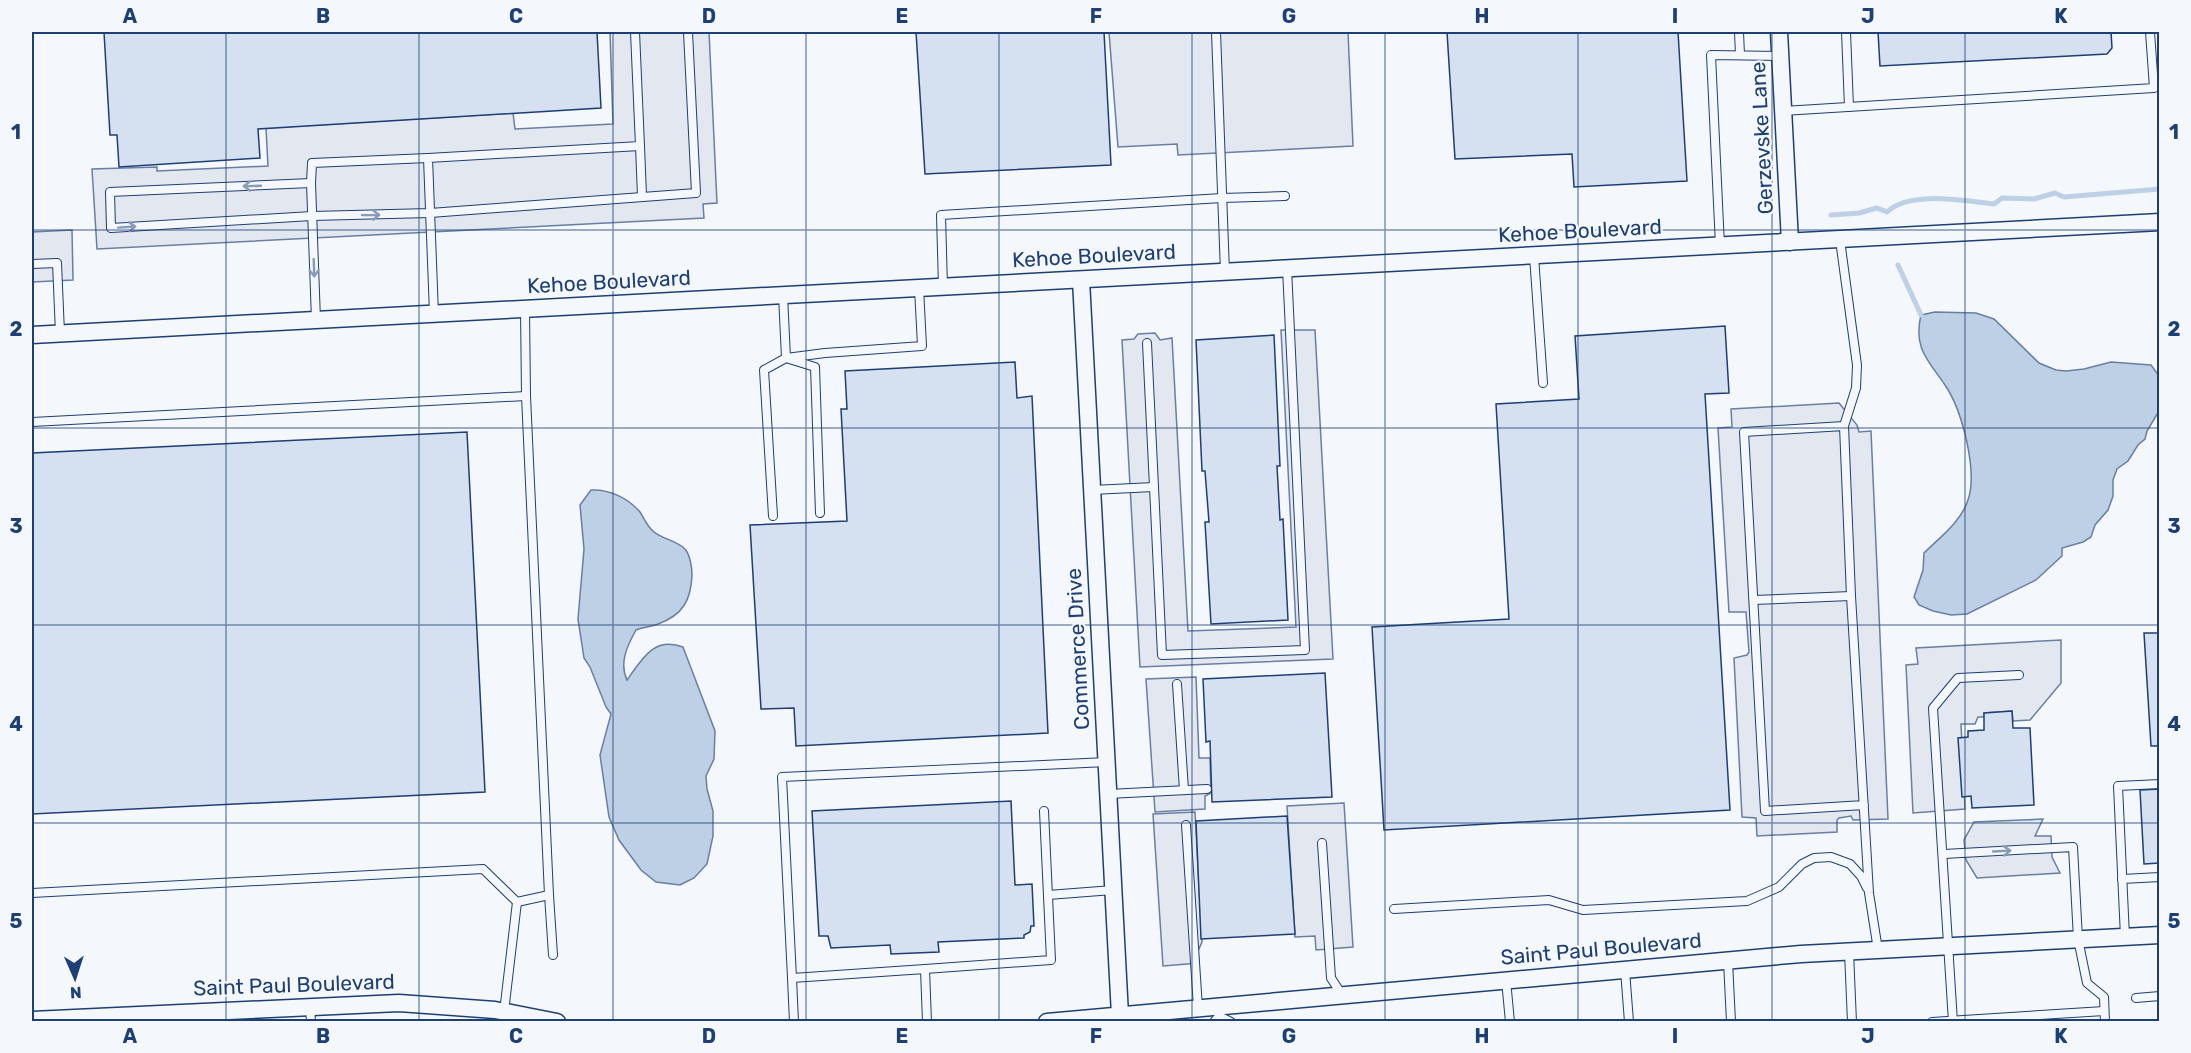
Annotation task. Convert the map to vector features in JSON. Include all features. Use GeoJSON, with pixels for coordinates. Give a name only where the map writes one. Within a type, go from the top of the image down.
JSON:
{"type":"FeatureCollection","features":[{"type":"Feature","properties":{"kind":"street","name":"Gerzevske Lane"},"geometry":{"type":"LineString","coordinates":[[1779,32],[1790,242]]}},
{"type":"Feature","properties":{"kind":"street","name":"Kehoe Boulevard"},"geometry":{"type":"LineString","coordinates":[[32,335],[2160,222]]}},
{"type":"Feature","properties":{"kind":"street","name":"Commerce Drive"},"geometry":{"type":"LineString","coordinates":[[1081,280],[1120,1015]]}},
{"type":"Feature","properties":{"kind":"street","name":"Saint Paul Boulevard"},"geometry":{"type":"LineString","coordinates":[[1047,1022],[1198,1008],[1217,1015],[1342,995],[1728,961],[1878,950],[2160,935]]}},
{"type":"Feature","properties":{"kind":"street","name":"Saint Paul Boulevard"},"geometry":{"type":"LineString","coordinates":[[32,1020],[310,1014],[399,1003],[504,1012],[557,1022]]}},
{"type":"Feature","properties":{"kind":"lane"},"geometry":{"type":"LineString","coordinates":[[634,32],[642,196]]}},
{"type":"Feature","properties":{"kind":"lane"},"geometry":{"type":"LineString","coordinates":[[311,183],[110,192],[111,228],[312,216],[430,213],[696,193],[688,32]]}},
{"type":"Feature","properties":{"kind":"lane"},"geometry":{"type":"LineString","coordinates":[[1216,32],[1226,272]]}},
{"type":"Feature","properties":{"kind":"lane"},"geometry":{"type":"LineString","coordinates":[[1739,32],[1740,56]]}},
{"type":"Feature","properties":{"kind":"lane"},"geometry":{"type":"LineString","coordinates":[[1846,32],[1850,107]]}},
{"type":"Feature","properties":{"kind":"lane"},"geometry":{"type":"LineString","coordinates":[[1782,111],[2154,88],[2150,32]]}},
{"type":"Feature","properties":{"kind":"lane"},"geometry":{"type":"LineString","coordinates":[[1720,246],[1711,55],[1780,56]]}},
{"type":"Feature","properties":{"kind":"lane"},"geometry":{"type":"LineString","coordinates":[[316,320],[312,163],[640,146]]}},
{"type":"Feature","properties":{"kind":"lane"},"geometry":{"type":"LineString","coordinates":[[428,158],[434,314]]}},
{"type":"Feature","properties":{"kind":"lane"},"geometry":{"type":"LineString","coordinates":[[943,287],[940,215],[1285,196]]}},
{"type":"Feature","properties":{"kind":"lane"},"geometry":{"type":"LineString","coordinates":[[1840,240],[1857,365],[1856,388],[1844,426],[1851,596],[1869,893],[1878,950]]}},
{"type":"Feature","properties":{"kind":"lane"},"geometry":{"type":"LineString","coordinates":[[1534,256],[1543,383]]}},
{"type":"Feature","properties":{"kind":"lane"},"geometry":{"type":"LineString","coordinates":[[32,264],[57,262],[60,333]]}},
{"type":"Feature","properties":{"kind":"lane"},"geometry":{"type":"LineString","coordinates":[[1147,343],[1162,655],[1305,650],[1287,268]]}},
{"type":"Feature","properties":{"kind":"lane"},"geometry":{"type":"LineString","coordinates":[[772,516],[764,370],[786,358],[922,346],[920,288]]}},
{"type":"Feature","properties":{"kind":"lane"},"geometry":{"type":"LineString","coordinates":[[783,295],[786,358]]}},
{"type":"Feature","properties":{"kind":"lane"},"geometry":{"type":"LineString","coordinates":[[525,309],[526,396],[553,955]]}},
{"type":"Feature","properties":{"kind":"lane"},"geometry":{"type":"LineString","coordinates":[[786,358],[815,367],[820,513]]}},
{"type":"Feature","properties":{"kind":"lane"},"geometry":{"type":"LineString","coordinates":[[32,422],[526,396]]}},
{"type":"Feature","properties":{"kind":"lane"},"geometry":{"type":"LineString","coordinates":[[1844,426],[1744,432],[1765,811],[1864,805]]}},
{"type":"Feature","properties":{"kind":"lane"},"geometry":{"type":"LineString","coordinates":[[1092,490],[1154,487]]}},
{"type":"Feature","properties":{"kind":"lane"},"geometry":{"type":"LineString","coordinates":[[1754,600],[1851,596]]}},
{"type":"Feature","properties":{"kind":"lane"},"geometry":{"type":"LineString","coordinates":[[1953,1020],[1933,708],[1958,678],[2019,675]]}},
{"type":"Feature","properties":{"kind":"lane"},"geometry":{"type":"LineString","coordinates":[[1177,684],[1184,790]]}},
{"type":"Feature","properties":{"kind":"lane"},"geometry":{"type":"LineString","coordinates":[[794,1022],[782,777],[1107,762]]}},
{"type":"Feature","properties":{"kind":"lane"},"geometry":{"type":"LineString","coordinates":[[2125,937],[2118,786],[2160,784]]}},
{"type":"Feature","properties":{"kind":"lane"},"geometry":{"type":"LineString","coordinates":[[1108,794],[1206,789]]}},
{"type":"Feature","properties":{"kind":"lane"},"geometry":{"type":"LineString","coordinates":[[792,978],[1051,960],[1044,811]]}},
{"type":"Feature","properties":{"kind":"lane"},"geometry":{"type":"LineString","coordinates":[[1186,825],[1198,1008]]}},
{"type":"Feature","properties":{"kind":"lane"},"geometry":{"type":"LineString","coordinates":[[1322,843],[1332,978],[1342,995]]}},
{"type":"Feature","properties":{"kind":"lane"},"geometry":{"type":"LineString","coordinates":[[1944,854],[2073,847],[2078,939],[2087,983],[2104,997],[2105,1022]]}},
{"type":"Feature","properties":{"kind":"lane"},"geometry":{"type":"LineString","coordinates":[[1394,909],[1549,900],[1583,910],[1747,901],[1779,887],[1802,864],[1814,858],[1831,857],[1850,864],[1861,876],[1869,893]]}},
{"type":"Feature","properties":{"kind":"lane"},"geometry":{"type":"LineString","coordinates":[[32,893],[483,869],[517,902]]}},
{"type":"Feature","properties":{"kind":"lane"},"geometry":{"type":"LineString","coordinates":[[2122,879],[2160,877]]}},
{"type":"Feature","properties":{"kind":"lane"},"geometry":{"type":"LineString","coordinates":[[1048,895],[1113,890]]}},
{"type":"Feature","properties":{"kind":"lane"},"geometry":{"type":"LineString","coordinates":[[517,902],[549,895]]}},
{"type":"Feature","properties":{"kind":"lane"},"geometry":{"type":"LineString","coordinates":[[504,1012],[517,902]]}},
{"type":"Feature","properties":{"kind":"lane"},"geometry":{"type":"LineString","coordinates":[[1849,952],[1852,1022]]}},
{"type":"Feature","properties":{"kind":"lane"},"geometry":{"type":"LineString","coordinates":[[1728,961],[1731,1022]]}},
{"type":"Feature","properties":{"kind":"lane"},"geometry":{"type":"LineString","coordinates":[[925,969],[927,1022]]}},
{"type":"Feature","properties":{"kind":"lane"},"geometry":{"type":"LineString","coordinates":[[1625,970],[1629,1022]]}},
{"type":"Feature","properties":{"kind":"lane"},"geometry":{"type":"LineString","coordinates":[[1506,980],[1510,1022]]}},
{"type":"Feature","properties":{"kind":"lane"},"geometry":{"type":"LineString","coordinates":[[2136,998],[2160,996]]}},
{"type":"Feature","properties":{"kind":"lane"},"geometry":{"type":"LineString","coordinates":[[1932,1022],[2104,1011]]}},
{"type":"Feature","properties":{"kind":"lane"},"geometry":{"type":"LineString","coordinates":[[1217,1015],[1231,1022]]}},
{"type":"Feature","properties":{"kind":"shaded area"},"geometry":{"type":"Polygon","coordinates":[[[610,32],[709,32],[717,203],[703,204],[704,218],[97,249],[92,169],[157,167],[157,171],[268,166],[266,128],[513,113],[515,129],[613,124],[610,32]]]}},
{"type":"Feature","properties":{"kind":"shaded area"},"geometry":{"type":"Polygon","coordinates":[[[1109,32],[1348,32],[1353,146],[1178,155],[1177,144],[1118,147],[1109,32]]]}},
{"type":"Feature","properties":{"kind":"shaded area"},"geometry":{"type":"Polygon","coordinates":[[[72,230],[73,280],[32,282],[32,232],[72,230]]]}},
{"type":"Feature","properties":{"kind":"shaded area"},"geometry":{"type":"Polygon","coordinates":[[[1281,330],[1315,330],[1333,659],[1140,667],[1122,340],[1134,339],[1138,334],[1155,333],[1160,340],[1172,338],[1188,631],[1296,627],[1281,330]]]}},
{"type":"Feature","properties":{"kind":"shaded area"},"geometry":{"type":"Polygon","coordinates":[[[1839,403],[1857,425],[1859,432],[1871,431],[1888,819],[1853,820],[1851,816],[1837,820],[1837,832],[1757,836],[1756,818],[1742,817],[1734,658],[1747,655],[1749,652],[1746,612],[1729,612],[1718,428],[1732,427],[1731,409],[1839,403]]]}},
{"type":"Feature","properties":{"kind":"shaded area"},"geometry":{"type":"Polygon","coordinates":[[[2061,640],[2061,683],[2030,720],[2013,721],[2012,711],[1984,713],[1984,717],[1978,717],[1975,724],[1961,724],[1965,809],[1913,813],[1906,665],[1918,664],[1916,648],[2061,640]]]}},
{"type":"Feature","properties":{"kind":"shaded area"},"geometry":{"type":"Polygon","coordinates":[[[1196,677],[1199,758],[1210,758],[1211,793],[1205,796],[1205,809],[1155,812],[1146,679],[1196,677]]]}},
{"type":"Feature","properties":{"kind":"shaded area"},"geometry":{"type":"Polygon","coordinates":[[[1344,803],[1353,947],[1316,950],[1315,936],[1295,937],[1287,806],[1344,803]]]}},
{"type":"Feature","properties":{"kind":"shaded area"},"geometry":{"type":"Polygon","coordinates":[[[1195,812],[1202,942],[1198,951],[1199,963],[1163,966],[1153,814],[1195,812]]]}},
{"type":"Feature","properties":{"kind":"shaded area"},"geometry":{"type":"Polygon","coordinates":[[[2043,819],[2035,836],[2051,836],[2052,857],[2060,873],[1977,878],[1966,860],[1964,840],[1974,822],[2043,819]]]}},
{"type":"Feature","properties":{"kind":"water"},"geometry":{"type":"Polygon","coordinates":[[[1935,312],[1976,313],[1994,319],[2039,363],[2056,370],[2084,369],[2111,362],[2151,365],[2159,376],[2159,411],[2145,439],[2138,445],[2128,461],[2117,469],[2113,480],[2113,496],[2108,510],[2095,525],[2091,537],[2083,542],[2062,548],[2062,556],[2036,580],[1967,614],[1951,615],[1933,611],[1919,605],[1914,597],[1923,570],[1924,553],[1960,515],[1965,508],[1971,488],[1970,457],[1957,409],[1945,385],[1928,361],[1919,336],[1921,315],[1935,312]]]}},
{"type":"Feature","properties":{"kind":"water"},"geometry":{"type":"Polygon","coordinates":[[[591,490],[618,495],[630,503],[640,512],[653,531],[685,549],[690,561],[692,572],[690,592],[684,606],[667,620],[636,630],[627,648],[624,661],[627,680],[644,657],[656,647],[673,644],[683,647],[715,731],[714,759],[706,776],[713,811],[713,836],[707,864],[694,878],[680,885],[656,882],[641,870],[619,840],[609,817],[600,755],[611,714],[584,658],[578,619],[584,549],[580,505],[591,490]]]}},
{"type":"Feature","properties":{"kind":"building"},"geometry":{"type":"Polygon","coordinates":[[[104,32],[597,32],[601,108],[258,129],[260,158],[119,167],[117,135],[110,135],[104,32]]]}},
{"type":"Feature","properties":{"kind":"building"},"geometry":{"type":"Polygon","coordinates":[[[916,32],[1104,32],[1111,165],[925,174],[916,32]]]}},
{"type":"Feature","properties":{"kind":"building"},"geometry":{"type":"Polygon","coordinates":[[[1447,32],[1678,32],[1687,181],[1574,187],[1572,154],[1455,159],[1447,32]]]}},
{"type":"Feature","properties":{"kind":"building"},"geometry":{"type":"Polygon","coordinates":[[[1878,32],[2111,32],[2112,48],[2107,54],[1880,66],[1878,32]]]}},
{"type":"Feature","properties":{"kind":"building"},"geometry":{"type":"Polygon","coordinates":[[[1725,326],[1729,393],[1705,394],[1730,810],[1384,830],[1372,627],[1509,619],[1496,404],[1579,399],[1575,336],[1725,326]]]}},
{"type":"Feature","properties":{"kind":"building"},"geometry":{"type":"Polygon","coordinates":[[[1274,335],[1280,466],[1277,466],[1280,520],[1283,519],[1288,620],[1211,624],[1205,522],[1209,522],[1205,471],[1202,471],[1196,340],[1274,335]]]}},
{"type":"Feature","properties":{"kind":"building"},"geometry":{"type":"Polygon","coordinates":[[[1015,362],[1017,398],[1032,396],[1048,733],[796,746],[794,708],[761,709],[750,525],[847,521],[841,409],[847,409],[845,371],[1015,362]]]}},
{"type":"Feature","properties":{"kind":"building"},"geometry":{"type":"Polygon","coordinates":[[[467,432],[485,792],[32,814],[32,453],[467,432]]]}},
{"type":"Feature","properties":{"kind":"building"},"geometry":{"type":"Polygon","coordinates":[[[2144,633],[2160,633],[2160,746],[2151,746],[2144,633]]]}},
{"type":"Feature","properties":{"kind":"building"},"geometry":{"type":"Polygon","coordinates":[[[1325,673],[1332,797],[1212,802],[1210,741],[1206,742],[1203,679],[1325,673]]]}},
{"type":"Feature","properties":{"kind":"building"},"geometry":{"type":"Polygon","coordinates":[[[2012,711],[2013,728],[2030,728],[2034,805],[1972,808],[1971,796],[1962,797],[1958,738],[1968,737],[1968,731],[1984,730],[1984,713],[2012,711]]]}},
{"type":"Feature","properties":{"kind":"building"},"geometry":{"type":"Polygon","coordinates":[[[2160,789],[2160,863],[2144,864],[2140,790],[2160,789]]]}},
{"type":"Feature","properties":{"kind":"building"},"geometry":{"type":"Polygon","coordinates":[[[1011,801],[1015,885],[1032,884],[1034,926],[1031,926],[1030,932],[1024,935],[1024,938],[938,942],[939,952],[891,954],[890,945],[831,948],[828,936],[819,936],[812,811],[1011,801]]]}},
{"type":"Feature","properties":{"kind":"building"},"geometry":{"type":"Polygon","coordinates":[[[1287,816],[1295,934],[1201,939],[1196,821],[1287,816]]]}},
{"type":"Feature","properties":{"kind":"waterway"},"geometry":{"type":"LineString","coordinates":[[1831,215],[1859,213],[1877,208],[1887,212],[1897,205],[1923,199],[1953,199],[1994,204],[2002,198],[2034,199],[2055,193],[2064,197],[2160,189]]}},
{"type":"Feature","properties":{"kind":"waterway"},"geometry":{"type":"LineString","coordinates":[[1898,265],[1921,315]]}}]}
